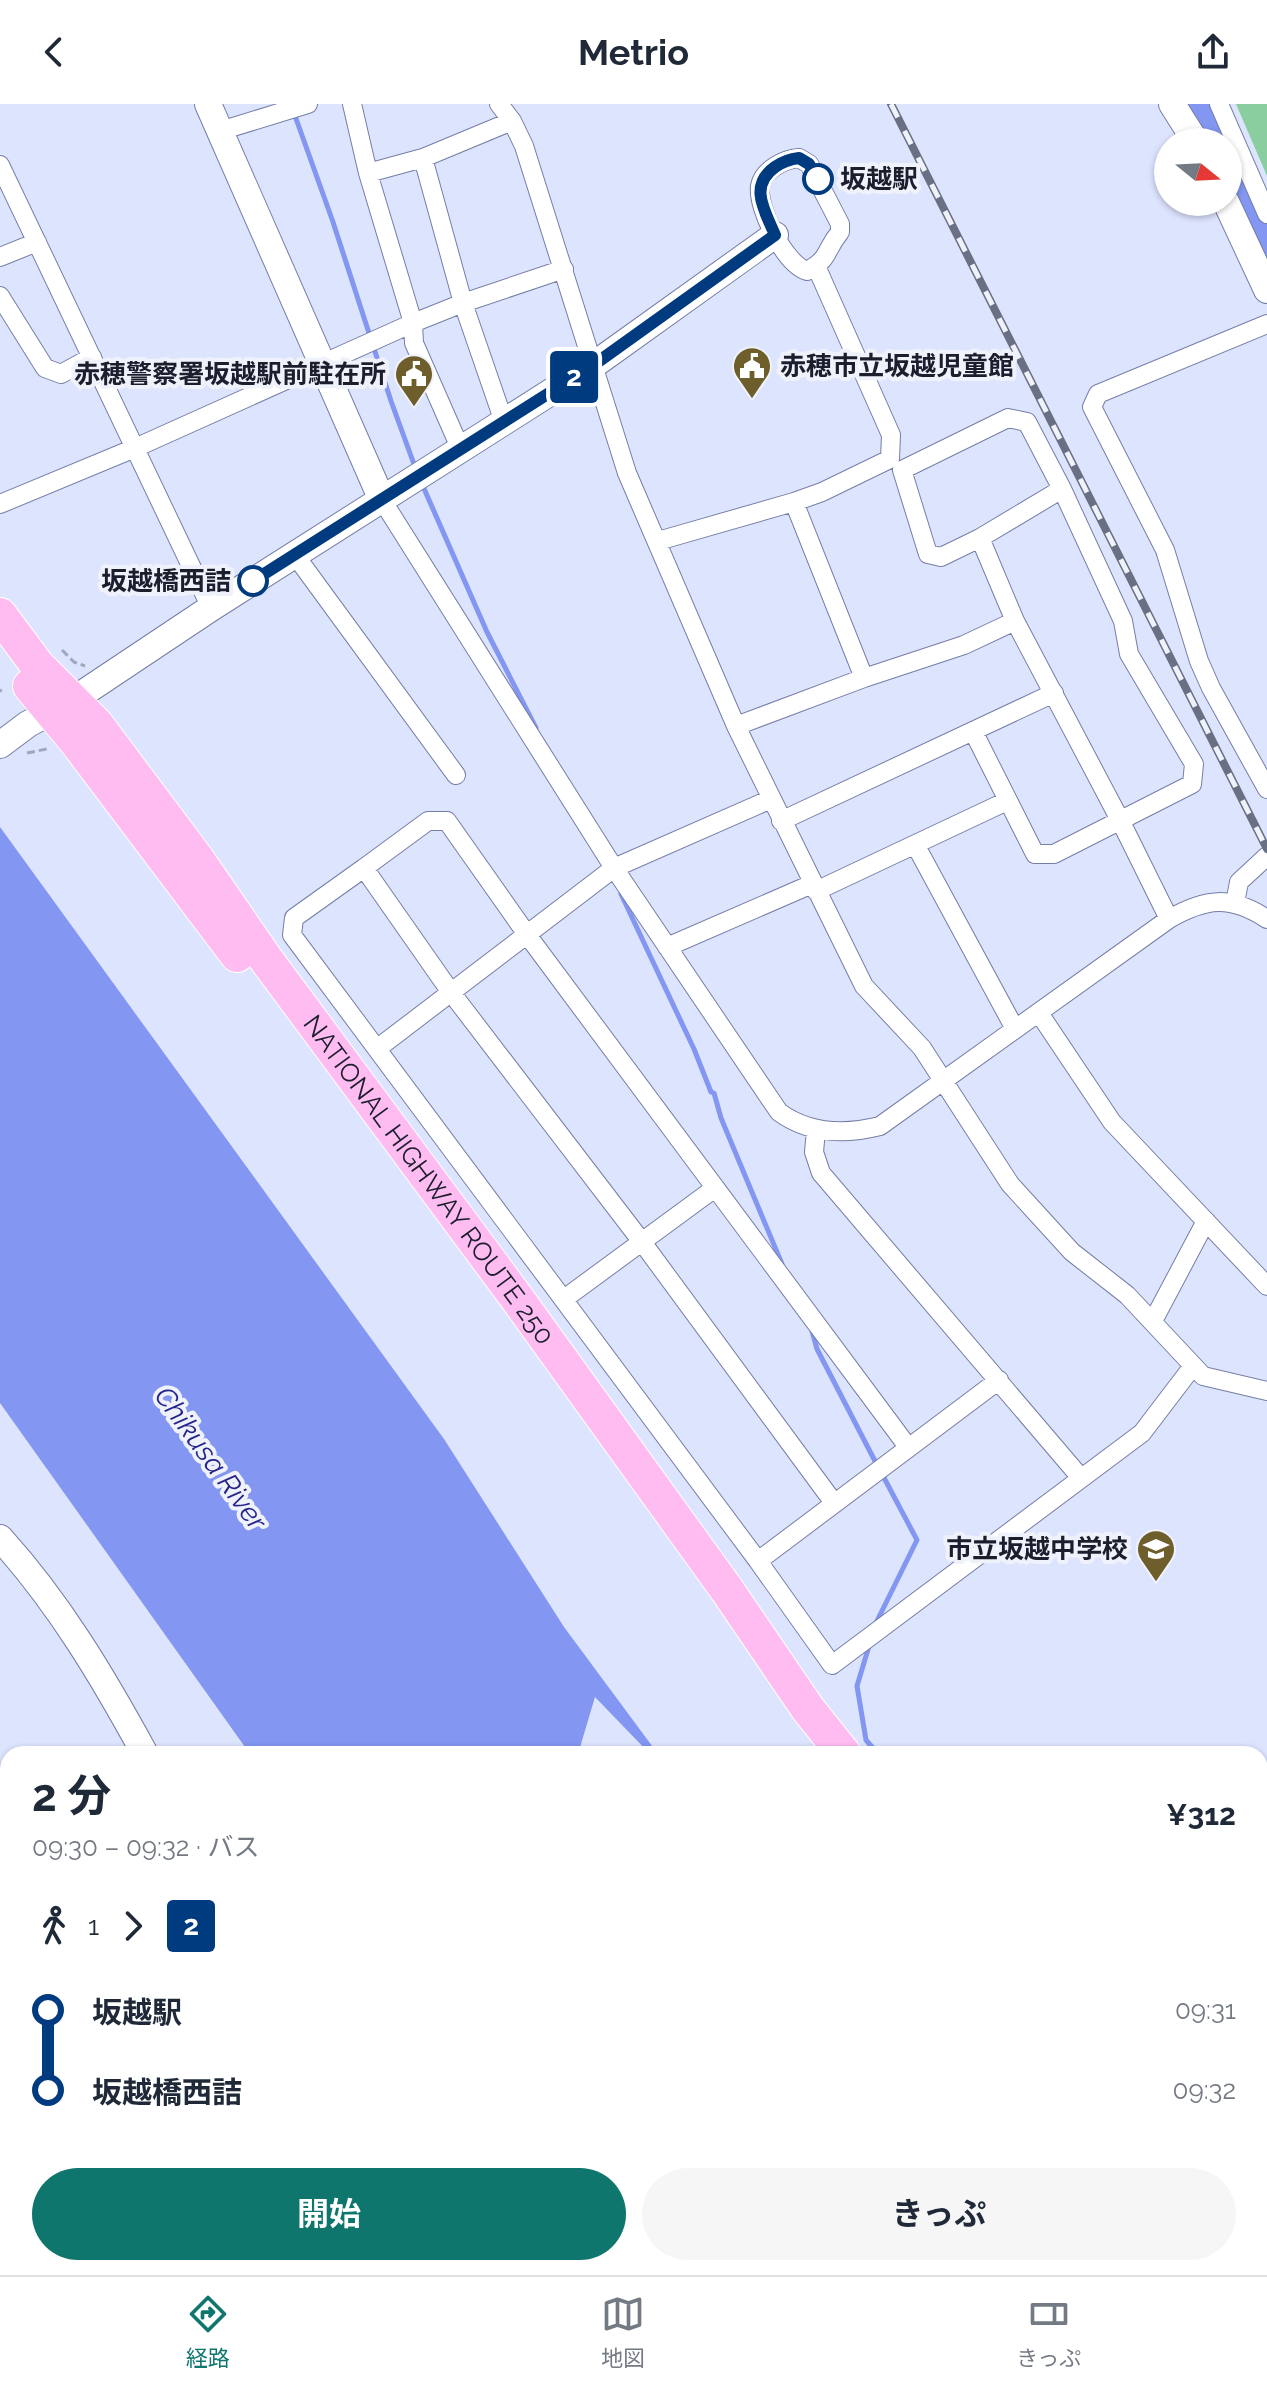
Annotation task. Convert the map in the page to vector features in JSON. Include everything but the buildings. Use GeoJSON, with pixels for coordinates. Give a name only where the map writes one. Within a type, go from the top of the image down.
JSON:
{"type":"FeatureCollection","features":[{"type":"Feature","properties":{"kind":"highway","name":"NATIONAL HIGHWAY ROUTE 250"},"geometry":{"type":"LineString","coordinates":[[0,615],[37,665],[50,712]]}},
{"type":"Feature","properties":{"kind":"highway","name":"NATIONAL HIGHWAY ROUTE 250"},"geometry":{"type":"LineString","coordinates":[[0,648],[252,974],[501,1309],[708,1595],[812,1746]]}},
{"type":"Feature","properties":{"kind":"highway","name":"NATIONAL HIGHWAY ROUTE 250"},"geometry":{"type":"LineString","coordinates":[[50,712],[96,724],[516,1297],[727,1590],[808,1709],[838,1746]]}},
{"type":"Feature","properties":{"kind":"main road"},"geometry":{"type":"LineString","coordinates":[[208,104],[382,500]]}},
{"type":"Feature","properties":{"kind":"main road"},"geometry":{"type":"LineString","coordinates":[[1172,104],[1187,128]]}},
{"type":"Feature","properties":{"kind":"main road"},"geometry":{"type":"LineString","coordinates":[[1233,216],[1267,290]]}},
{"type":"Feature","properties":{"kind":"main road"},"geometry":{"type":"LineString","coordinates":[[0,745],[595,364],[775,235]]}},
{"type":"Feature","properties":{"kind":"main road"},"geometry":{"type":"LineString","coordinates":[[0,1538],[33,1576],[79,1640],[141,1746]]}},
{"type":"Feature","properties":{"kind":"street"},"geometry":{"type":"LineString","coordinates":[[220,131],[308,104]]}},
{"type":"Feature","properties":{"kind":"street"},"geometry":{"type":"LineString","coordinates":[[352,104],[368,173],[413,323],[414,343],[461,450]]}},
{"type":"Feature","properties":{"kind":"street"},"geometry":{"type":"LineString","coordinates":[[499,104],[512,121],[524,146],[627,473],[736,726],[864,986],[922,1048],[1010,1184],[1045,1225],[1072,1252],[1127,1295],[1203,1376],[1267,1391]]}},
{"type":"Feature","properties":{"kind":"street"},"geometry":{"type":"LineString","coordinates":[[1219,104],[1267,214]]}},
{"type":"Feature","properties":{"kind":"street"},"geometry":{"type":"LineString","coordinates":[[368,173],[423,158],[512,121]]}},
{"type":"Feature","properties":{"kind":"street"},"geometry":{"type":"LineString","coordinates":[[423,158],[463,303],[504,422]]}},
{"type":"Feature","properties":{"kind":"street"},"geometry":{"type":"LineString","coordinates":[[799,158],[809,164],[840,224],[840,232],[829,244],[828,256],[807,271],[797,268],[775,235],[760,201],[760,185],[764,176],[778,165],[799,158]]}},
{"type":"Feature","properties":{"kind":"street"},"geometry":{"type":"LineString","coordinates":[[0,165],[211,608]]}},
{"type":"Feature","properties":{"kind":"street"},"geometry":{"type":"LineString","coordinates":[[0,257],[37,242]]}},
{"type":"Feature","properties":{"kind":"street"},"geometry":{"type":"LineString","coordinates":[[816,266],[891,435],[896,464],[928,554],[941,557],[980,538],[1062,489]]}},
{"type":"Feature","properties":{"kind":"street"},"geometry":{"type":"LineString","coordinates":[[0,504],[135,448],[413,323],[564,269]]}},
{"type":"Feature","properties":{"kind":"street"},"geometry":{"type":"LineString","coordinates":[[0,296],[45,368],[61,374],[92,357]]}},
{"type":"Feature","properties":{"kind":"street"},"geometry":{"type":"LineString","coordinates":[[1267,324],[1098,394],[1092,407],[1165,550],[1199,661],[1211,688],[1267,789]]}},
{"type":"Feature","properties":{"kind":"street"},"geometry":{"type":"LineString","coordinates":[[658,541],[794,502],[1008,418],[1027,422],[1062,489],[1123,621],[1129,654],[1194,764],[1192,784],[1054,854],[1035,854],[973,731]]}},
{"type":"Feature","properties":{"kind":"street"},"geometry":{"type":"LineString","coordinates":[[382,500],[614,868],[779,1112],[793,1123],[816,1130],[854,1133],[880,1126],[1169,919],[1192,906],[1235,903],[1249,907],[1267,919]]}},
{"type":"Feature","properties":{"kind":"street"},"geometry":{"type":"LineString","coordinates":[[794,502],[864,678]]}},
{"type":"Feature","properties":{"kind":"street"},"geometry":{"type":"LineString","coordinates":[[980,538],[1015,621],[1169,919]]}},
{"type":"Feature","properties":{"kind":"street"},"geometry":{"type":"LineString","coordinates":[[295,555],[456,775]]}},
{"type":"Feature","properties":{"kind":"street"},"geometry":{"type":"LineString","coordinates":[[736,726],[964,645],[1015,621]]}},
{"type":"Feature","properties":{"kind":"street"},"geometry":{"type":"LineString","coordinates":[[781,821],[1054,693]]}},
{"type":"Feature","properties":{"kind":"street"},"geometry":{"type":"LineString","coordinates":[[378,1048],[614,868],[771,799]]}},
{"type":"Feature","properties":{"kind":"street"},"geometry":{"type":"LineString","coordinates":[[667,947],[916,846],[1007,801]]}},
{"type":"Feature","properties":{"kind":"street"},"geometry":{"type":"LineString","coordinates":[[908,1447],[528,936],[447,821],[428,821],[294,918],[292,935],[832,1665],[1142,1433],[1193,1366]]}},
{"type":"Feature","properties":{"kind":"street"},"geometry":{"type":"LineString","coordinates":[[916,846],[1015,1029]]}},
{"type":"Feature","properties":{"kind":"street"},"geometry":{"type":"LineString","coordinates":[[1235,903],[1239,882],[1267,856]]}},
{"type":"Feature","properties":{"kind":"street"},"geometry":{"type":"LineString","coordinates":[[364,868],[450,991],[642,1242],[834,1503]]}},
{"type":"Feature","properties":{"kind":"street"},"geometry":{"type":"LineString","coordinates":[[1039,1013],[1112,1122],[1267,1286]]}},
{"type":"Feature","properties":{"kind":"street"},"geometry":{"type":"LineString","coordinates":[[816,1130],[814,1152],[821,1173],[1081,1478]]}},
{"type":"Feature","properties":{"kind":"street"},"geometry":{"type":"LineString","coordinates":[[564,1299],[715,1188]]}},
{"type":"Feature","properties":{"kind":"street"},"geometry":{"type":"LineString","coordinates":[[1153,1321],[1206,1221]]}},
{"type":"Feature","properties":{"kind":"street"},"geometry":{"type":"LineString","coordinates":[[758,1561],[999,1380]]}},
{"type":"Feature","properties":{"kind":"path"},"geometry":{"type":"LineString","coordinates":[[62,650],[74,662],[87,667]]}},
{"type":"Feature","properties":{"kind":"green space"},"geometry":{"type":"Polygon","coordinates":[[[1236,104],[1267,104],[1267,176],[1236,104]]]}},
{"type":"Feature","properties":{"kind":"water","name":"Chikusa River"},"geometry":{"type":"Polygon","coordinates":[[[0,827],[444,1439],[564,1627],[652,1746],[642,1746],[595,1697],[580,1746],[244,1746],[0,1403],[0,827]]]}},
{"type":"Feature","properties":{"kind":"waterway"},"geometry":{"type":"LineString","coordinates":[[1197,104],[1209,128]]}},
{"type":"Feature","properties":{"kind":"waterway"},"geometry":{"type":"LineString","coordinates":[[294,113],[415,467]]}},
{"type":"Feature","properties":{"kind":"waterway"},"geometry":{"type":"LineString","coordinates":[[1242,195],[1267,247]]}},
{"type":"Feature","properties":{"kind":"waterway"},"geometry":{"type":"LineString","coordinates":[[422,484],[487,632],[536,728]]}},
{"type":"Feature","properties":{"kind":"waterway"},"geometry":{"type":"LineString","coordinates":[[621,894],[714,1093],[721,1118],[782,1264]]}},
{"type":"Feature","properties":{"kind":"waterway"},"geometry":{"type":"LineString","coordinates":[[812,1331],[817,1349],[877,1465]]}},
{"type":"Feature","properties":{"kind":"waterway"},"geometry":{"type":"LineString","coordinates":[[875,1625],[917,1540],[882,1474]]}},
{"type":"Feature","properties":{"kind":"waterway"},"geometry":{"type":"LineString","coordinates":[[869,1646],[857,1686],[866,1740],[871,1746]]}},
{"type":"Feature","properties":{"kind":"railway"},"geometry":{"type":"LineString","coordinates":[[891,104],[1267,849]]}},
{"type":"Feature","properties":{"kind":"bus line","name":"2"},"geometry":{"type":"LineString","coordinates":[[253,581],[595,364],[775,235],[760,201],[760,185],[764,176],[778,165],[799,158],[809,164],[818,179]]}},
{"type":"Feature","properties":{"kind":"place","name":"坂越駅"},"geometry":{"type":"Point","coordinates":[818,179]}},
{"type":"Feature","properties":{"kind":"place","name":"赤穂市立坂越児童館"},"geometry":{"type":"Point","coordinates":[752,400]}},
{"type":"Feature","properties":{"kind":"place","name":"赤穂警察署坂越駅前駐在所"},"geometry":{"type":"Point","coordinates":[414,408]}},
{"type":"Feature","properties":{"kind":"place","name":"坂越橋西詰"},"geometry":{"type":"Point","coordinates":[253,581]}},
{"type":"Feature","properties":{"kind":"place","name":"市立坂越中学校"},"geometry":{"type":"Point","coordinates":[1156,1583]}}]}
